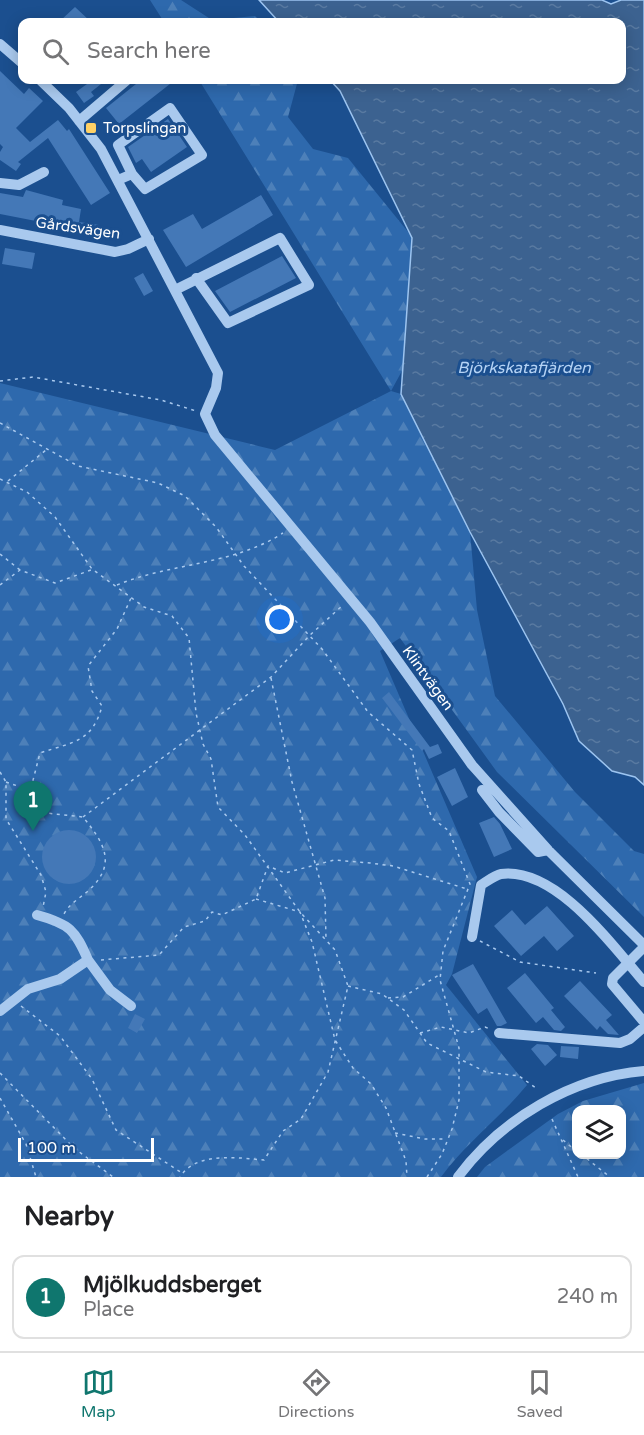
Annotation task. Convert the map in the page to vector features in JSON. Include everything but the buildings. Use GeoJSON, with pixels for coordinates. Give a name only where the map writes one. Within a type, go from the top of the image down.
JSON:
{"type":"FeatureCollection","features":[{"type":"Feature","properties":{"kind":"street"},"geometry":{"type":"LineString","coordinates":[[0,44],[18,60]]}},
{"type":"Feature","properties":{"kind":"street"},"geometry":{"type":"LineString","coordinates":[[45,84],[79,121],[100,149],[218,373],[216,388],[205,414]]}},
{"type":"Feature","properties":{"kind":"street"},"geometry":{"type":"LineString","coordinates":[[79,121],[122,84]]}},
{"type":"Feature","properties":{"kind":"street"},"geometry":{"type":"LineString","coordinates":[[170,108],[202,155],[146,189],[132,174],[118,145],[170,108]]}},
{"type":"Feature","properties":{"kind":"street"},"geometry":{"type":"LineString","coordinates":[[0,183],[19,185],[44,172]]}},
{"type":"Feature","properties":{"kind":"street"},"geometry":{"type":"LineString","coordinates":[[118,180],[132,174]]}},
{"type":"Feature","properties":{"kind":"street","name":"Gårdsvägen"},"geometry":{"type":"LineString","coordinates":[[0,231],[115,252],[128,249],[149,239]]}},
{"type":"Feature","properties":{"kind":"street"},"geometry":{"type":"LineString","coordinates":[[175,290],[196,278],[280,238],[309,285],[228,323],[196,278]]}},
{"type":"Feature","properties":{"kind":"street","name":"Klintvägen"},"geometry":{"type":"LineString","coordinates":[[205,414],[221,443],[350,598],[472,765],[548,850],[644,946]]}},
{"type":"Feature","properties":{"kind":"street"},"geometry":{"type":"LineString","coordinates":[[482,790],[499,812],[538,852],[548,850]]}},
{"type":"Feature","properties":{"kind":"street"},"geometry":{"type":"LineString","coordinates":[[471,937],[481,885],[500,874],[531,878],[567,898],[644,982]]}},
{"type":"Feature","properties":{"kind":"street"},"geometry":{"type":"LineString","coordinates":[[38,915],[59,921],[74,931],[88,960],[110,990],[131,1006]]}},
{"type":"Feature","properties":{"kind":"street"},"geometry":{"type":"LineString","coordinates":[[500,1033],[620,1043],[630,1039],[644,1024],[612,984],[613,978],[644,946]]}},
{"type":"Feature","properties":{"kind":"street"},"geometry":{"type":"LineString","coordinates":[[0,1011],[27,989],[60,979],[88,960]]}},
{"type":"Feature","properties":{"kind":"street"},"geometry":{"type":"LineString","coordinates":[[458,1177],[484,1148],[505,1130],[552,1097],[604,1079],[644,1071]]}},
{"type":"Feature","properties":{"kind":"path"},"geometry":{"type":"LineString","coordinates":[[0,381],[33,377],[160,400],[205,414]]}},
{"type":"Feature","properties":{"kind":"path"},"geometry":{"type":"LineString","coordinates":[[0,423],[78,466],[158,483],[185,496],[216,527],[234,552],[309,636],[368,712],[412,750],[419,784],[432,818],[449,831],[470,884],[442,951],[440,975],[461,1061],[459,1100],[448,1139],[427,1177]]}},
{"type":"Feature","properties":{"kind":"path"},"geometry":{"type":"LineString","coordinates":[[8,481],[47,449]]}},
{"type":"Feature","properties":{"kind":"path"},"geometry":{"type":"LineString","coordinates":[[0,479],[27,492],[55,517],[92,569],[144,607],[172,616],[189,638],[196,713],[203,744],[211,759],[218,807],[245,835],[300,912],[335,950],[348,986],[328,1072],[301,1119],[283,1131],[264,1160],[228,1157],[205,1160],[180,1177]]}},
{"type":"Feature","properties":{"kind":"path"},"geometry":{"type":"LineString","coordinates":[[116,585],[145,574],[216,560],[270,541],[292,527]]}},
{"type":"Feature","properties":{"kind":"path"},"geometry":{"type":"LineString","coordinates":[[0,554],[20,570],[55,583],[92,569]]}},
{"type":"Feature","properties":{"kind":"path"},"geometry":{"type":"LineString","coordinates":[[0,585],[20,570]]}},
{"type":"Feature","properties":{"kind":"path"},"geometry":{"type":"LineString","coordinates":[[32,788],[40,753],[86,737],[98,721],[102,706],[92,691],[88,666],[117,629],[132,597]]}},
{"type":"Feature","properties":{"kind":"path"},"geometry":{"type":"LineString","coordinates":[[6,782],[32,788],[41,794],[46,813],[83,817],[271,677],[309,636],[350,598]]}},
{"type":"Feature","properties":{"kind":"path"},"geometry":{"type":"LineString","coordinates":[[271,677],[291,782],[325,898],[326,940]]}},
{"type":"Feature","properties":{"kind":"path"},"geometry":{"type":"LineString","coordinates":[[0,772],[6,782],[6,819],[33,858],[46,892],[46,904],[38,915]]}},
{"type":"Feature","properties":{"kind":"path"},"geometry":{"type":"LineString","coordinates":[[59,921],[69,906],[88,891],[103,869],[106,857],[104,844],[83,817]]}},
{"type":"Feature","properties":{"kind":"path"},"geometry":{"type":"LineString","coordinates":[[268,866],[285,873],[334,860],[393,866],[467,889]]}},
{"type":"Feature","properties":{"kind":"path"},"geometry":{"type":"LineString","coordinates":[[256,899],[268,866]]}},
{"type":"Feature","properties":{"kind":"path"},"geometry":{"type":"LineString","coordinates":[[88,960],[159,955],[184,927],[205,921],[212,912],[222,915],[256,899],[300,912]]}},
{"type":"Feature","properties":{"kind":"path"},"geometry":{"type":"LineString","coordinates":[[300,912],[312,942],[335,1040],[353,1068],[371,1084],[386,1108],[406,1161],[407,1177]]}},
{"type":"Feature","properties":{"kind":"path"},"geometry":{"type":"LineString","coordinates":[[471,937],[520,962],[596,973]]}},
{"type":"Feature","properties":{"kind":"path"},"geometry":{"type":"LineString","coordinates":[[388,998],[404,997],[440,975]]}},
{"type":"Feature","properties":{"kind":"path"},"geometry":{"type":"LineString","coordinates":[[348,986],[382,994],[388,998],[404,1010],[427,1043],[486,1072],[519,1076],[536,1088]]}},
{"type":"Feature","properties":{"kind":"path"},"geometry":{"type":"LineString","coordinates":[[13,1000],[60,1036],[92,1079],[116,1130],[183,1173]]}},
{"type":"Feature","properties":{"kind":"path"},"geometry":{"type":"LineString","coordinates":[[419,1033],[441,1027],[469,1033],[485,1028],[500,1033]]}},
{"type":"Feature","properties":{"kind":"path"},"geometry":{"type":"LineString","coordinates":[[0,1073],[74,1148],[113,1177]]}},
{"type":"Feature","properties":{"kind":"path"},"geometry":{"type":"LineString","coordinates":[[0,1098],[26,1144],[36,1177]]}},
{"type":"Feature","properties":{"kind":"path"},"geometry":{"type":"LineString","coordinates":[[552,1119],[578,1177]]}},
{"type":"Feature","properties":{"kind":"path"},"geometry":{"type":"LineString","coordinates":[[394,1132],[425,1139],[448,1139]]}},
{"type":"Feature","properties":{"kind":"path"},"geometry":{"type":"LineString","coordinates":[[562,1139],[572,1148]]}},
{"type":"Feature","properties":{"kind":"path"},"geometry":{"type":"LineString","coordinates":[[586,1159],[610,1177]]}},
{"type":"Feature","properties":{"kind":"green space"},"geometry":{"type":"Polygon","coordinates":[[[150,0],[181,0],[209,18],[161,18],[150,0]]]}},
{"type":"Feature","properties":{"kind":"green space"},"geometry":{"type":"Polygon","coordinates":[[[255,16],[257,18],[234,18],[255,16]]]}},
{"type":"Feature","properties":{"kind":"green space"},"geometry":{"type":"Polygon","coordinates":[[[201,84],[297,84],[288,117],[313,149],[348,158],[413,238],[403,369],[391,391],[201,84]]]}},
{"type":"Feature","properties":{"kind":"green space"},"geometry":{"type":"Polygon","coordinates":[[[0,383],[275,450],[391,391],[401,394],[470,532],[477,610],[495,696],[575,792],[634,851],[644,854],[644,917],[497,772],[400,638],[380,651],[477,877],[452,974],[446,985],[527,1085],[441,1177],[0,1177],[0,383]]]}},
{"type":"Feature","properties":{"kind":"green space"},"geometry":{"type":"Polygon","coordinates":[[[644,1083],[644,1177],[477,1177],[485,1167],[558,1114],[572,1107],[572,1159],[626,1159],[626,1105],[575,1105],[644,1083]]]}},
{"type":"Feature","properties":{"kind":"water","name":"Björkskatafjärden"},"geometry":{"type":"Polygon","coordinates":[[[259,0],[602,0],[611,4],[621,0],[644,0],[644,785],[635,777],[612,771],[579,741],[563,704],[470,532],[401,394],[412,238],[340,91],[334,84],[626,84],[626,18],[275,18],[259,0]]]}},
{"type":"Feature","properties":{"kind":"place","name":"Torpslingan"},"geometry":{"type":"Point","coordinates":[91,128]}},
{"type":"Feature","properties":{"kind":"place","name":"Mjölkuddsberget"},"geometry":{"type":"Point","coordinates":[33,831]}}]}
